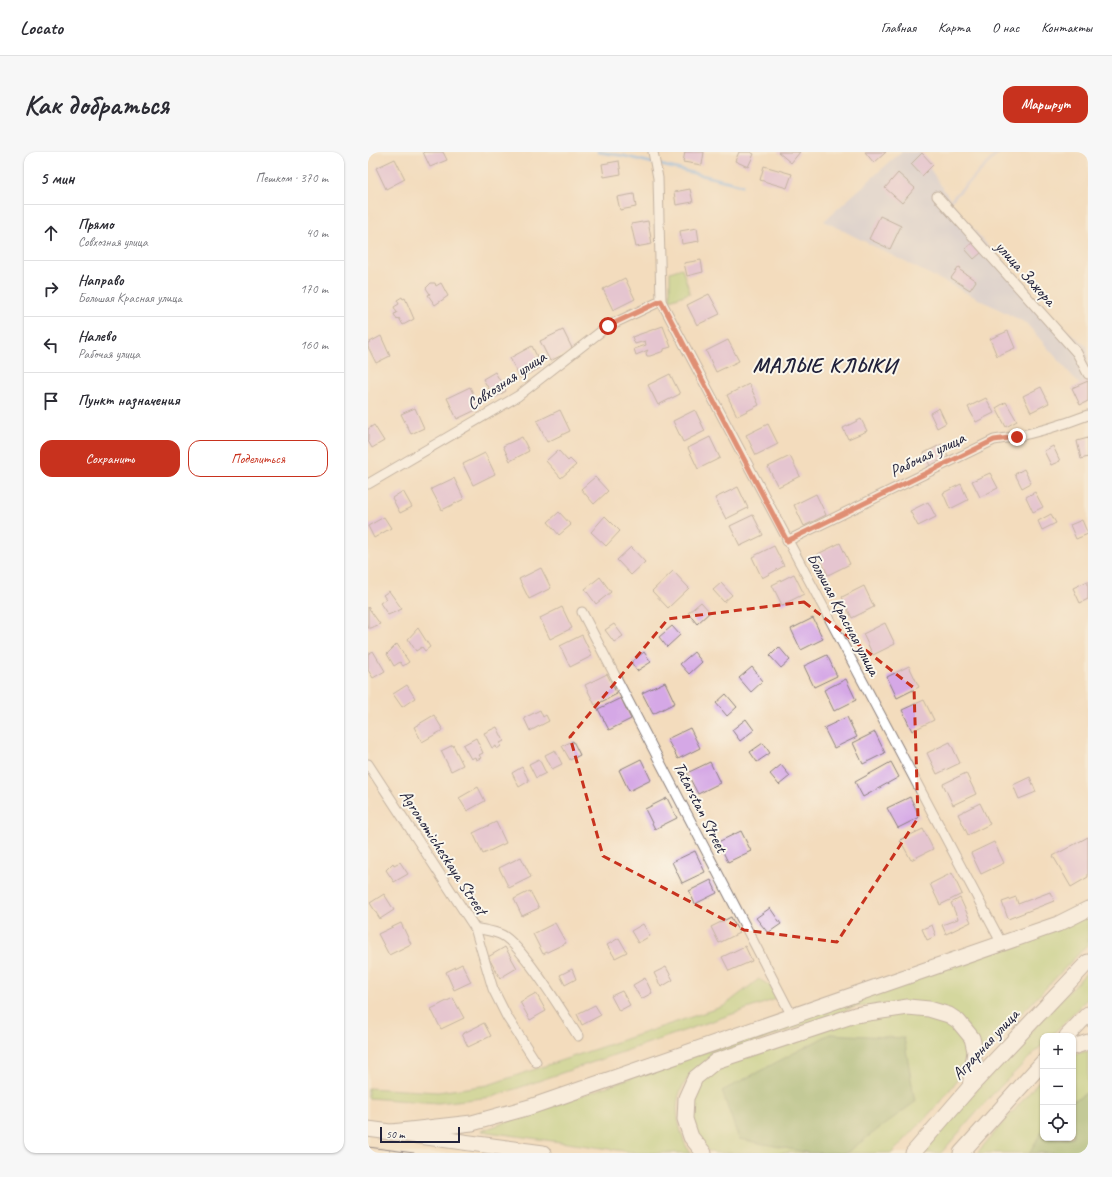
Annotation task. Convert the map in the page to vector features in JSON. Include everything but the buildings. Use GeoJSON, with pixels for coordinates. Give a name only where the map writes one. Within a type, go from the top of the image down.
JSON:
{"type":"FeatureCollection","features":[{"type":"Feature","properties":{"kind":"main road"},"geometry":{"type":"LineString","coordinates":[[392,1132],[472,1123],[530,1107],[1002,944],[1058,924],[1088,908]]}},
{"type":"Feature","properties":{"kind":"main road","name":"Аграрная улица"},"geometry":{"type":"LineString","coordinates":[[913,1153],[970,1087],[1088,962]]}},
{"type":"Feature","properties":{"kind":"main road"},"geometry":{"type":"LineString","coordinates":[[704,1153],[691,1137],[685,1119],[686,1098],[695,1078],[716,1061],[855,1015],[908,1007],[929,1009],[949,1015],[958,1021],[972,1038],[975,1051],[970,1087]]}},
{"type":"Feature","properties":{"kind":"main road"},"geometry":{"type":"LineString","coordinates":[[1070,1033],[1088,1014]]}},
{"type":"Feature","properties":{"kind":"main road"},"geometry":{"type":"LineString","coordinates":[[1076,1046],[1088,1042]]}},
{"type":"Feature","properties":{"kind":"main road"},"geometry":{"type":"LineString","coordinates":[[961,1153],[1040,1065]]}},
{"type":"Feature","properties":{"kind":"main road"},"geometry":{"type":"LineString","coordinates":[[368,1129],[543,1153]]}},
{"type":"Feature","properties":{"kind":"street","name":"Большая Красная улица"},"geometry":{"type":"LineString","coordinates":[[652,152],[658,178],[661,301],[1002,944]]}},
{"type":"Feature","properties":{"kind":"street","name":"улица Зажора"},"geometry":{"type":"LineString","coordinates":[[937,196],[1077,353],[1088,374]]}},
{"type":"Feature","properties":{"kind":"street","name":"Совхозная улица"},"geometry":{"type":"LineString","coordinates":[[368,484],[518,396],[608,326],[661,301]]}},
{"type":"Feature","properties":{"kind":"street","name":"Рабочая улица"},"geometry":{"type":"LineString","coordinates":[[787,541],[994,440],[1017,437],[1062,425],[1088,415]]}},
{"type":"Feature","properties":{"kind":"street","name":"Tatarstan Street"},"geometry":{"type":"LineString","coordinates":[[582,612],[792,1016]]}},
{"type":"Feature","properties":{"kind":"street","name":"Agronomicheskaya Street"},"geometry":{"type":"LineString","coordinates":[[368,764],[475,928],[502,935],[516,947],[556,1002],[578,1036]]}},
{"type":"Feature","properties":{"kind":"street"},"geometry":{"type":"LineString","coordinates":[[475,928],[493,989],[507,1017],[536,1062]]}},
{"type":"Feature","properties":{"kind":"highlighted area"},"geometry":{"type":"Polygon","coordinates":[[[804,602],[914,688],[918,818],[837,942],[744,930],[603,856],[570,737],[668,619],[804,602]]]}},
{"type":"Feature","properties":{"kind":"shaded area"},"geometry":{"type":"Polygon","coordinates":[[[901,152],[919,152],[950,199],[997,152],[1001,152],[951,202],[1042,310],[1088,347],[1088,394],[1026,323],[824,221],[901,152]]]}},
{"type":"Feature","properties":{"kind":"green space"},"geometry":{"type":"Polygon","coordinates":[[[682,268],[690,293],[670,300],[670,272],[682,268]]]}},
{"type":"Feature","properties":{"kind":"green space"},"geometry":{"type":"Polygon","coordinates":[[[1088,916],[1088,944],[978,1059],[967,1026],[901,1003],[855,1007],[708,1059],[700,1066],[686,1081],[677,1106],[682,1135],[685,1144],[691,1153],[639,1153],[481,1131],[1088,916]]]}},
{"type":"Feature","properties":{"kind":"green space"},"geometry":{"type":"Polygon","coordinates":[[[1088,971],[1088,998],[1054,1033],[1040,1033],[1040,1047],[991,1096],[941,1153],[921,1153],[980,1086],[1088,971]]]}},
{"type":"Feature","properties":{"kind":"green space"},"geometry":{"type":"Polygon","coordinates":[[[759,979],[770,986],[776,999],[492,1097],[438,1103],[368,1098],[368,1088],[438,1092],[488,1085],[724,1006],[759,979]]]}},
{"type":"Feature","properties":{"kind":"green space"},"geometry":{"type":"Polygon","coordinates":[[[913,1013],[935,1017],[953,1027],[964,1045],[966,1061],[961,1074],[944,1097],[892,1153],[714,1153],[706,1149],[699,1142],[692,1122],[691,1111],[694,1091],[698,1083],[717,1067],[857,1018],[913,1013]]]}},
{"type":"Feature","properties":{"kind":"green space"},"geometry":{"type":"Polygon","coordinates":[[[830,1034],[904,1038],[915,1102],[846,1153],[810,1153],[739,1139],[722,1091],[830,1034]]]}},
{"type":"Feature","properties":{"kind":"green space"},"geometry":{"type":"Polygon","coordinates":[[[1088,1051],[1088,1153],[977,1153],[1040,1080],[1040,1141],[1076,1141],[1076,1053],[1088,1051]]]}},
{"type":"Feature","properties":{"kind":"green space"},"geometry":{"type":"Polygon","coordinates":[[[1088,1092],[1088,1153],[1029,1153],[1040,1135],[1040,1141],[1076,1141],[1076,1099],[1088,1092]]]}},
{"type":"Feature","properties":{"kind":"waterway"},"geometry":{"type":"LineString","coordinates":[[598,152],[624,156],[742,185]]}},
{"type":"Feature","properties":{"kind":"tram line"},"geometry":{"type":"LineString","coordinates":[[368,1147],[414,1153]]}},
{"type":"Feature","properties":{"kind":"district","name":"МАЛЫЕ КЛЫКИ"},"geometry":{"type":"Point","coordinates":[825,365]}},
{"type":"Feature","properties":{"kind":"route"},"geometry":{"type":"LineString","coordinates":[[608,326],[661,301],[787,541],[994,440],[1017,437]]}}]}
